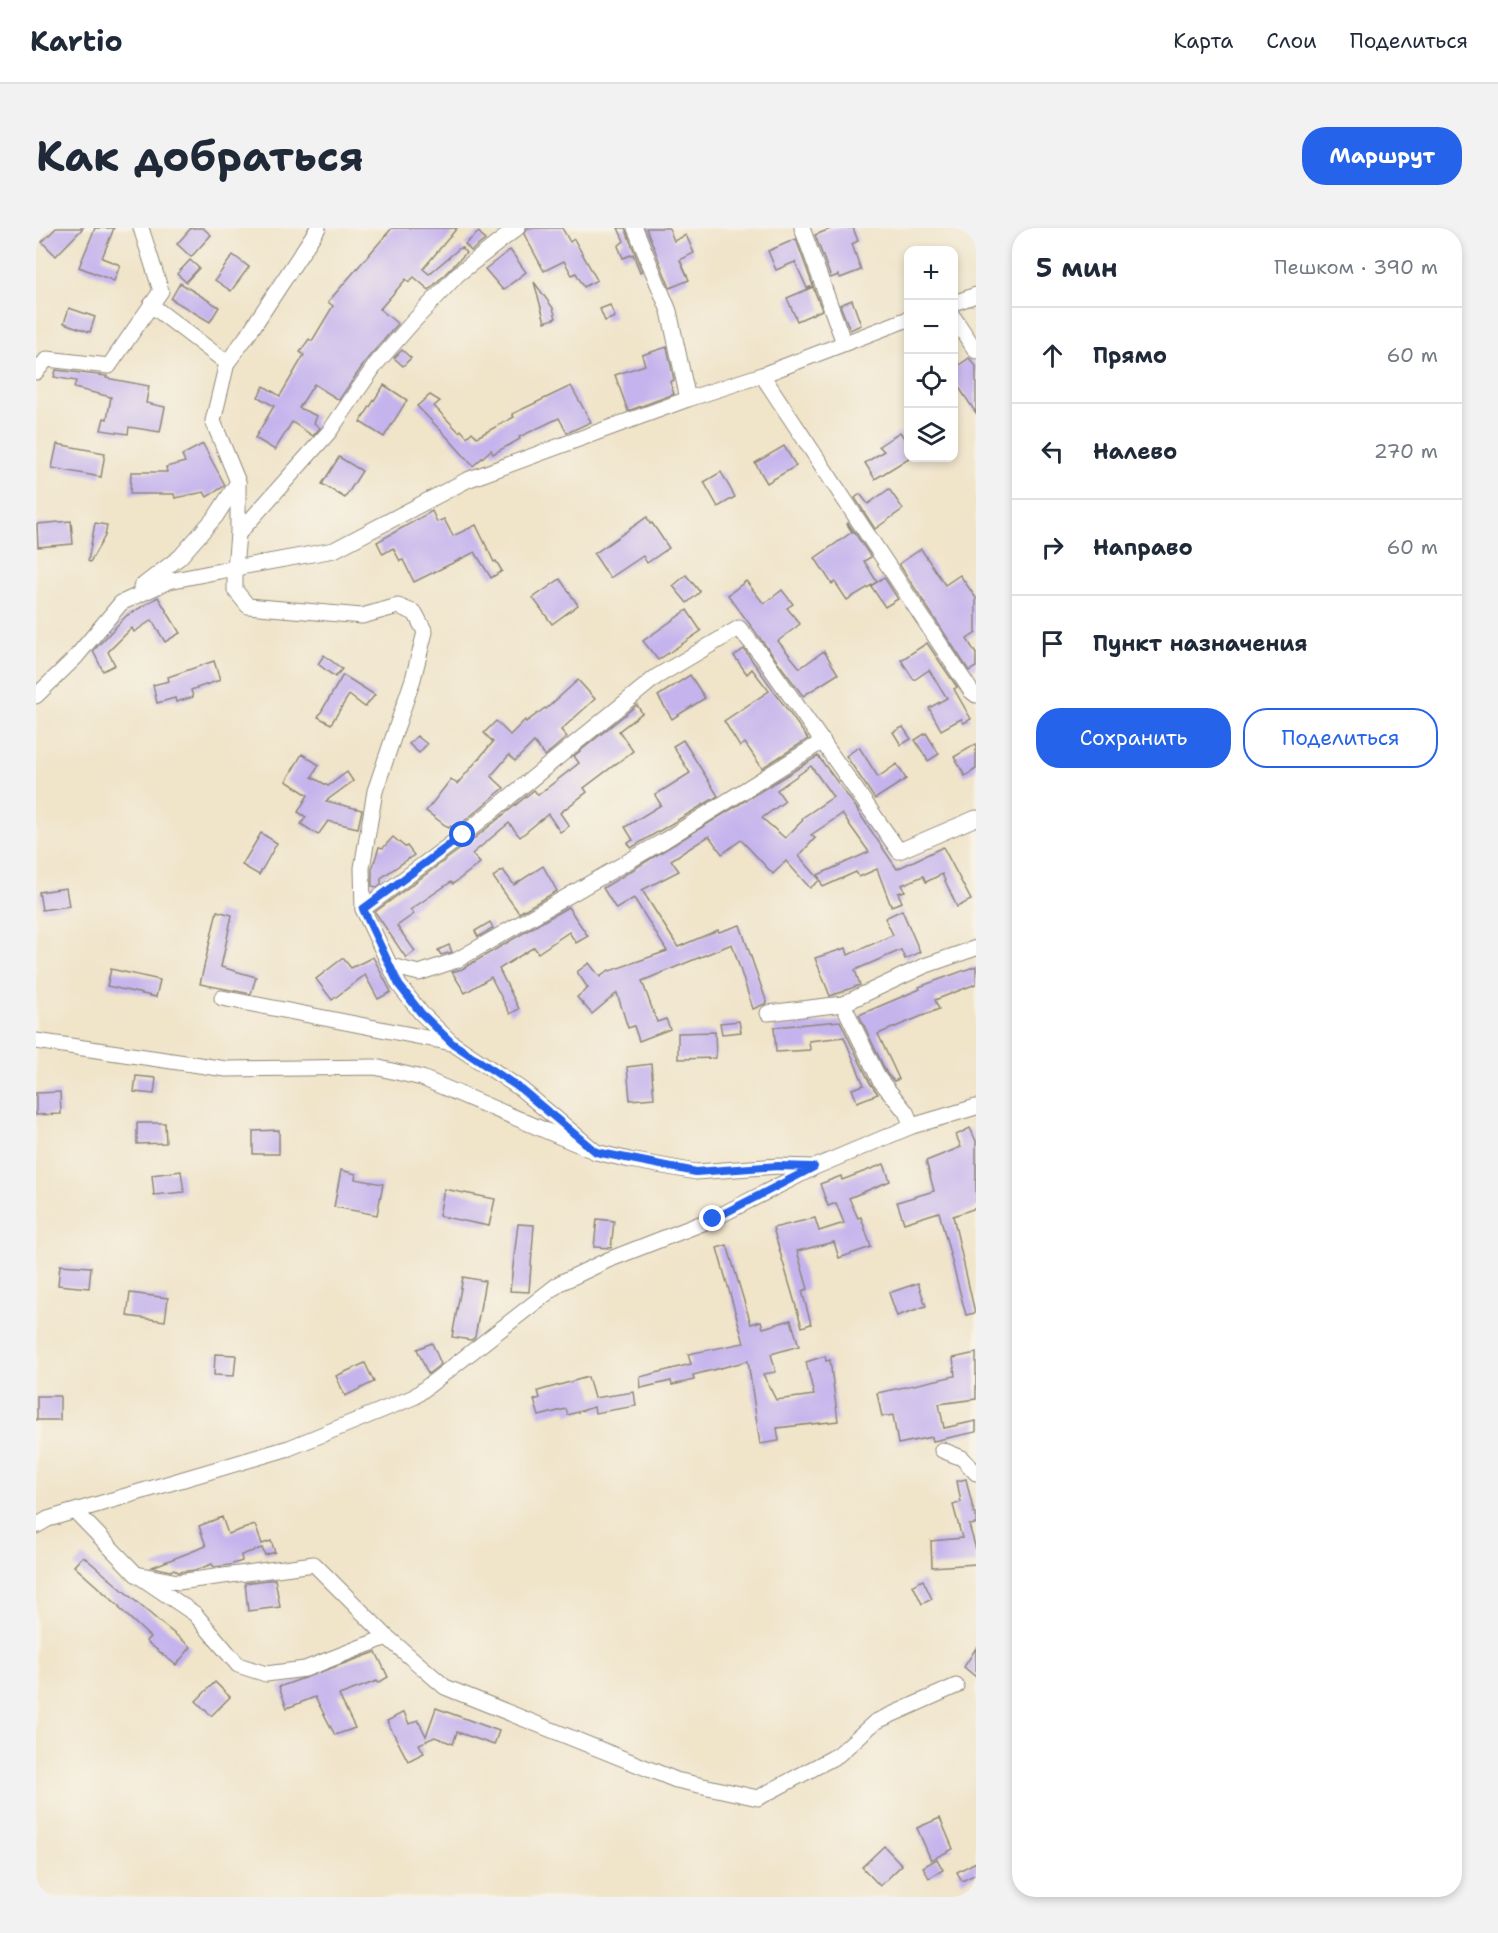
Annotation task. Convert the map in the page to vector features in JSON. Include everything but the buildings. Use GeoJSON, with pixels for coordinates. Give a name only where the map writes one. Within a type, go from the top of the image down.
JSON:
{"type":"FeatureCollection","features":[{"type":"Feature","properties":{"kind":"street"},"geometry":{"type":"LineString","coordinates":[[36,372],[47,359],[109,366],[161,291],[141,228]]}},
{"type":"Feature","properties":{"kind":"street"},"geometry":{"type":"LineString","coordinates":[[318,228],[227,363],[213,421],[238,482],[235,590],[248,606],[362,616],[398,606],[415,613],[425,632],[413,679],[375,791],[362,868],[363,909],[399,985],[421,1013],[452,1043],[521,1089],[596,1152]]}},
{"type":"Feature","properties":{"kind":"street"},"geometry":{"type":"LineString","coordinates":[[238,534],[329,432],[376,364],[411,324],[458,274],[518,228]]}},
{"type":"Feature","properties":{"kind":"street"},"geometry":{"type":"LineString","coordinates":[[635,228],[669,311],[688,399]]}},
{"type":"Feature","properties":{"kind":"street"},"geometry":{"type":"LineString","coordinates":[[802,228],[844,343]]}},
{"type":"Feature","properties":{"kind":"street"},"geometry":{"type":"LineString","coordinates":[[958,302],[976,295]]}},
{"type":"Feature","properties":{"kind":"street"},"geometry":{"type":"LineString","coordinates":[[151,305],[227,363]]}},
{"type":"Feature","properties":{"kind":"street"},"geometry":{"type":"LineString","coordinates":[[120,603],[169,581],[333,550],[466,480],[688,399],[762,375],[904,321]]}},
{"type":"Feature","properties":{"kind":"street"},"geometry":{"type":"LineString","coordinates":[[958,324],[976,351]]}},
{"type":"Feature","properties":{"kind":"street"},"geometry":{"type":"LineString","coordinates":[[762,375],[971,691],[976,695]]}},
{"type":"Feature","properties":{"kind":"street"},"geometry":{"type":"LineString","coordinates":[[36,696],[75,658],[120,603],[180,557],[216,516],[238,482]]}},
{"type":"Feature","properties":{"kind":"street"},"geometry":{"type":"LineString","coordinates":[[363,909],[463,835],[656,677],[739,627],[763,657],[899,851],[976,818]]}},
{"type":"Feature","properties":{"kind":"street"},"geometry":{"type":"LineString","coordinates":[[391,966],[419,973],[457,960],[665,840],[823,741]]}},
{"type":"Feature","properties":{"kind":"street"},"geometry":{"type":"LineString","coordinates":[[768,1013],[843,1004],[924,966],[976,948]]}},
{"type":"Feature","properties":{"kind":"street"},"geometry":{"type":"LineString","coordinates":[[222,998],[452,1043]]}},
{"type":"Feature","properties":{"kind":"street"},"geometry":{"type":"LineString","coordinates":[[843,1004],[879,1080],[906,1112],[912,1126]]}},
{"type":"Feature","properties":{"kind":"street"},"geometry":{"type":"LineString","coordinates":[[36,1041],[226,1069],[375,1067],[422,1078],[596,1152],[696,1172],[778,1166],[814,1167]]}},
{"type":"Feature","properties":{"kind":"street"},"geometry":{"type":"LineString","coordinates":[[36,1526],[48,1519],[289,1448],[414,1397],[560,1282],[608,1260],[713,1219],[814,1167],[912,1126],[976,1107]]}},
{"type":"Feature","properties":{"kind":"street"},"geometry":{"type":"LineString","coordinates":[[942,1450],[962,1458],[976,1473]]}},
{"type":"Feature","properties":{"kind":"street"},"geometry":{"type":"LineString","coordinates":[[76,1512],[136,1574],[195,1614],[238,1665],[266,1674],[305,1669],[387,1637]]}},
{"type":"Feature","properties":{"kind":"street"},"geometry":{"type":"LineString","coordinates":[[136,1574],[178,1582],[314,1564],[387,1637],[445,1687],[676,1780],[758,1798],[838,1755],[875,1722],[956,1686]]}},
{"type":"Feature","properties":{"kind":"route"},"geometry":{"type":"LineString","coordinates":[[463,835],[363,909],[399,985],[421,1013],[452,1043],[521,1089],[596,1152],[696,1172],[778,1166],[814,1167],[713,1219]]}}]}
